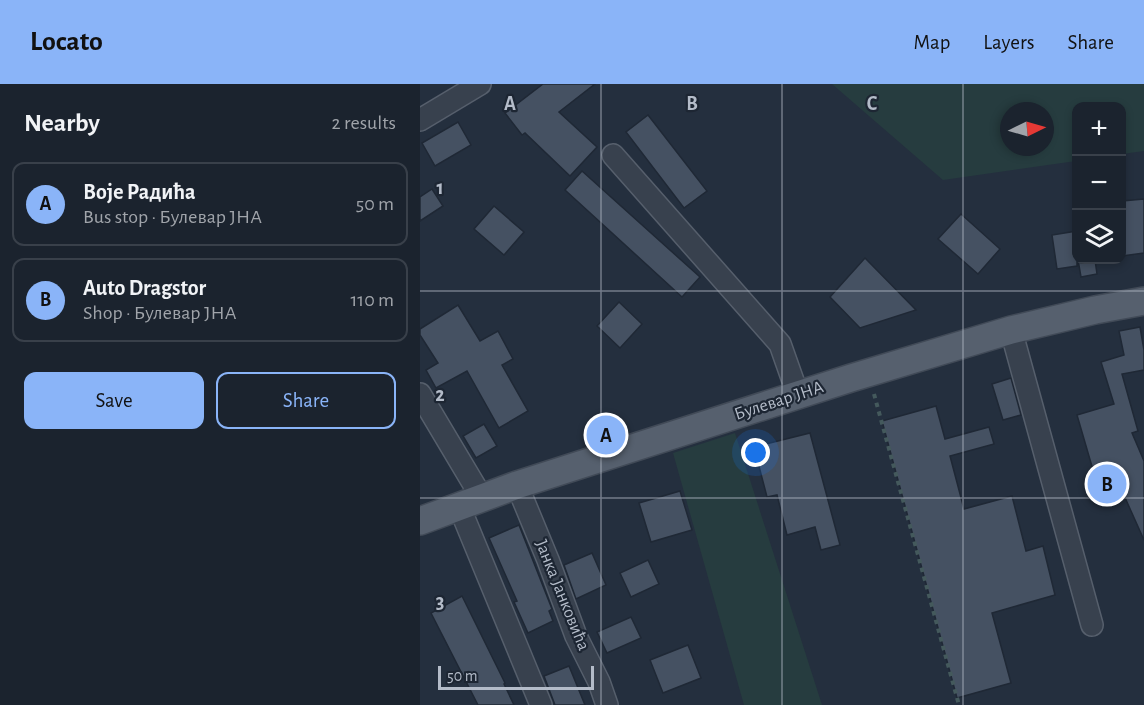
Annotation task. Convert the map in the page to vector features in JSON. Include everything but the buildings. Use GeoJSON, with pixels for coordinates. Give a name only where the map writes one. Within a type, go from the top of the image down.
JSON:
{"type":"FeatureCollection","features":[{"type":"Feature","properties":{"kind":"main road","name":"Булевар ЈНА"},"geometry":{"type":"LineString","coordinates":[[420,521],[517,485],[1011,330],[1144,301]]}},
{"type":"Feature","properties":{"kind":"street"},"geometry":{"type":"LineString","coordinates":[[420,120],[480,84]]}},
{"type":"Feature","properties":{"kind":"street"},"geometry":{"type":"LineString","coordinates":[[613,155],[780,344],[798,395]]}},
{"type":"Feature","properties":{"kind":"street"},"geometry":{"type":"LineString","coordinates":[[1011,330],[1092,626]]}},
{"type":"Feature","properties":{"kind":"street"},"geometry":{"type":"LineString","coordinates":[[420,394],[470,502],[541,705]]}},
{"type":"Feature","properties":{"kind":"street","name":"Јанка Јанковића"},"geometry":{"type":"LineString","coordinates":[[517,485],[576,636],[599,682],[607,705]]}},
{"type":"Feature","properties":{"kind":"path"},"geometry":{"type":"LineString","coordinates":[[872,388],[959,705]]}},
{"type":"Feature","properties":{"kind":"green space"},"geometry":{"type":"Polygon","coordinates":[[[832,84],[1144,84],[1144,151],[1126,153],[1126,102],[1072,102],[1072,162],[943,180],[832,84]]]}},
{"type":"Feature","properties":{"kind":"green space"},"geometry":{"type":"Polygon","coordinates":[[[735,433],[822,705],[744,705],[673,453],[735,433]]]}},
{"type":"Feature","properties":{"kind":"place","name":"Воје Радића"},"geometry":{"type":"Point","coordinates":[606,435]}},
{"type":"Feature","properties":{"kind":"place","name":"Auto Dragstor"},"geometry":{"type":"Point","coordinates":[1107,484]}}]}
